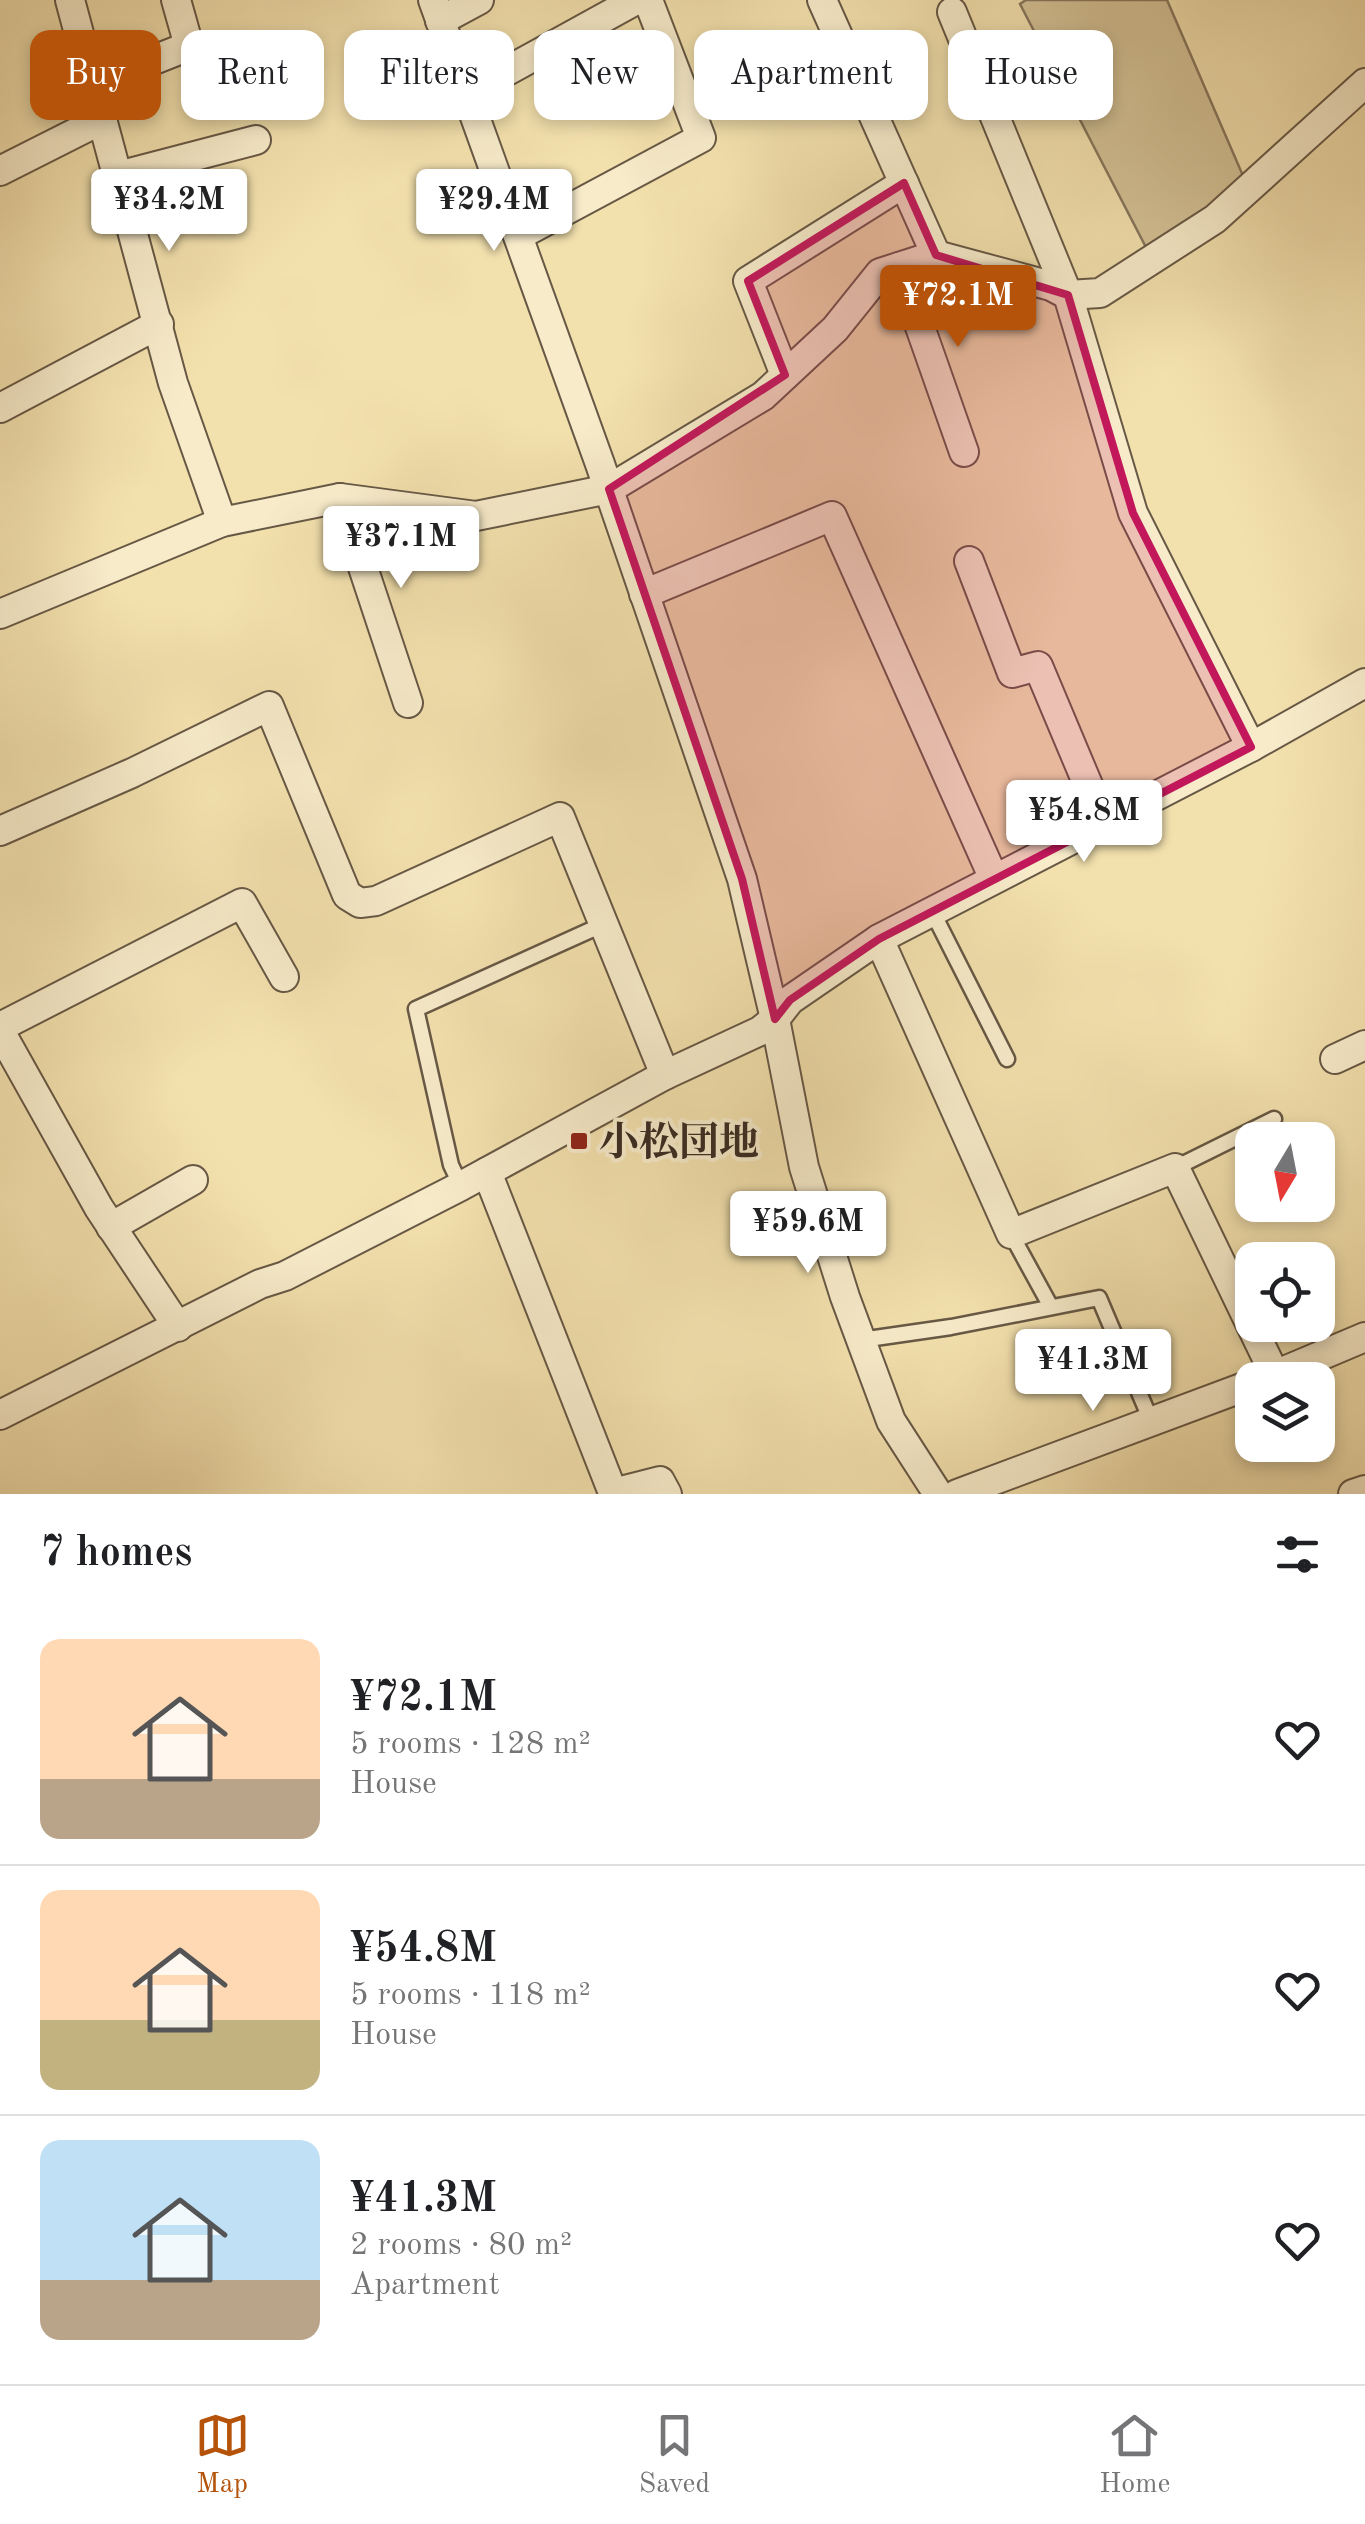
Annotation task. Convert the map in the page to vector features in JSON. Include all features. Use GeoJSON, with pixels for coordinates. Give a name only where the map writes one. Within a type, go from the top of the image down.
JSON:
{"type":"FeatureCollection","features":[{"type":"Feature","properties":{"kind":"street"},"geometry":{"type":"LineString","coordinates":[[161,57],[189,46],[176,0]]}},
{"type":"Feature","properties":{"kind":"street"},"geometry":{"type":"LineString","coordinates":[[437,10],[479,0]]}},
{"type":"Feature","properties":{"kind":"street"},"geometry":{"type":"LineString","coordinates":[[514,67],[636,0]]}},
{"type":"Feature","properties":{"kind":"street"},"geometry":{"type":"LineString","coordinates":[[518,236],[701,138],[648,0]]}},
{"type":"Feature","properties":{"kind":"street"},"geometry":{"type":"LineString","coordinates":[[822,0],[936,255]]}},
{"type":"Feature","properties":{"kind":"street"},"geometry":{"type":"LineString","coordinates":[[74,1],[81,30]]}},
{"type":"Feature","properties":{"kind":"street"},"geometry":{"type":"LineString","coordinates":[[952,12],[1068,296],[1133,513],[1252,747]]}},
{"type":"Feature","properties":{"kind":"street"},"geometry":{"type":"LineString","coordinates":[[0,614],[222,522],[340,498],[476,516],[609,489],[763,396],[835,329],[880,273],[936,255],[1051,286],[1068,296],[1100,293],[1214,219],[1365,82]]}},
{"type":"Feature","properties":{"kind":"street"},"geometry":{"type":"LineString","coordinates":[[0,171],[101,120]]}},
{"type":"Feature","properties":{"kind":"street"},"geometry":{"type":"LineString","coordinates":[[103,120],[173,383],[222,522]]}},
{"type":"Feature","properties":{"kind":"street"},"geometry":{"type":"LineString","coordinates":[[477,120],[609,489],[742,878],[776,1020],[804,1168],[861,1340],[891,1422],[938,1494]]}},
{"type":"Feature","properties":{"kind":"street"},"geometry":{"type":"LineString","coordinates":[[118,176],[256,140]]}},
{"type":"Feature","properties":{"kind":"street"},"geometry":{"type":"LineString","coordinates":[[786,375],[748,280],[904,183]]}},
{"type":"Feature","properties":{"kind":"street"},"geometry":{"type":"LineString","coordinates":[[898,267],[964,452]]}},
{"type":"Feature","properties":{"kind":"street"},"geometry":{"type":"LineString","coordinates":[[0,408],[159,324]]}},
{"type":"Feature","properties":{"kind":"street"},"geometry":{"type":"LineString","coordinates":[[340,498],[408,703]]}},
{"type":"Feature","properties":{"kind":"street"},"geometry":{"type":"LineString","coordinates":[[644,594],[832,516],[994,879]]}},
{"type":"Feature","properties":{"kind":"street"},"geometry":{"type":"LineString","coordinates":[[969,561],[1012,672],[1038,666],[1104,823]]}},
{"type":"Feature","properties":{"kind":"street"},"geometry":{"type":"LineString","coordinates":[[0,1415],[461,1186],[665,1076],[760,1032],[776,1020],[790,1000],[879,939],[1252,747],[1365,683]]}},
{"type":"Feature","properties":{"kind":"street"},"geometry":{"type":"LineString","coordinates":[[0,831],[132,773],[269,706],[347,896],[360,902],[376,901],[560,817],[665,1076]]}},
{"type":"Feature","properties":{"kind":"street"},"geometry":{"type":"LineString","coordinates":[[178,1327],[111,1226],[0,1029],[242,902],[284,977]]}},
{"type":"Feature","properties":{"kind":"street"},"geometry":{"type":"LineString","coordinates":[[879,939],[1010,1234],[1176,1168],[1256,1362]]}},
{"type":"Feature","properties":{"kind":"street"},"geometry":{"type":"LineString","coordinates":[[1335,1059],[1365,1045]]}},
{"type":"Feature","properties":{"kind":"street"},"geometry":{"type":"LineString","coordinates":[[488,1172],[613,1492],[660,1481],[667,1494]]}},
{"type":"Feature","properties":{"kind":"street"},"geometry":{"type":"LineString","coordinates":[[111,1226],[193,1180]]}},
{"type":"Feature","properties":{"kind":"street"},"geometry":{"type":"LineString","coordinates":[[1306,1362],[1365,1337]]}},
{"type":"Feature","properties":{"kind":"street"},"geometry":{"type":"LineString","coordinates":[[957,1494],[1235,1391]]}},
{"type":"Feature","properties":{"kind":"street"},"geometry":{"type":"LineString","coordinates":[[1353,1494],[1365,1490]]}},
{"type":"Feature","properties":{"kind":"lane"},"geometry":{"type":"LineString","coordinates":[[932,911],[1007,1059]]}},
{"type":"Feature","properties":{"kind":"lane"},"geometry":{"type":"LineString","coordinates":[[461,1186],[451,1165],[416,1009],[604,924]]}},
{"type":"Feature","properties":{"kind":"lane"},"geometry":{"type":"LineString","coordinates":[[1176,1168],[1274,1119]]}},
{"type":"Feature","properties":{"kind":"lane"},"geometry":{"type":"LineString","coordinates":[[1010,1234],[1051,1307]]}},
{"type":"Feature","properties":{"kind":"lane"},"geometry":{"type":"LineString","coordinates":[[861,1340],[952,1327],[1099,1298],[1152,1424]]}},
{"type":"Feature","properties":{"kind":"highlighted area"},"geometry":{"type":"Polygon","coordinates":[[[904,183],[936,255],[1068,295],[1133,513],[1251,747],[879,939],[790,1000],[775,1019],[742,879],[609,489],[785,375],[748,281],[904,183]]]}},
{"type":"Feature","properties":{"kind":"shaded area"},"geometry":{"type":"Polygon","coordinates":[[[1026,0],[1167,0],[1247,185],[1151,257],[1080,120],[1113,120],[1113,30],[1033,30],[1020,4],[1026,0]]]}},
{"type":"Feature","properties":{"kind":"place","name":"小松団地"},"geometry":{"type":"Point","coordinates":[579,1141]}}]}
